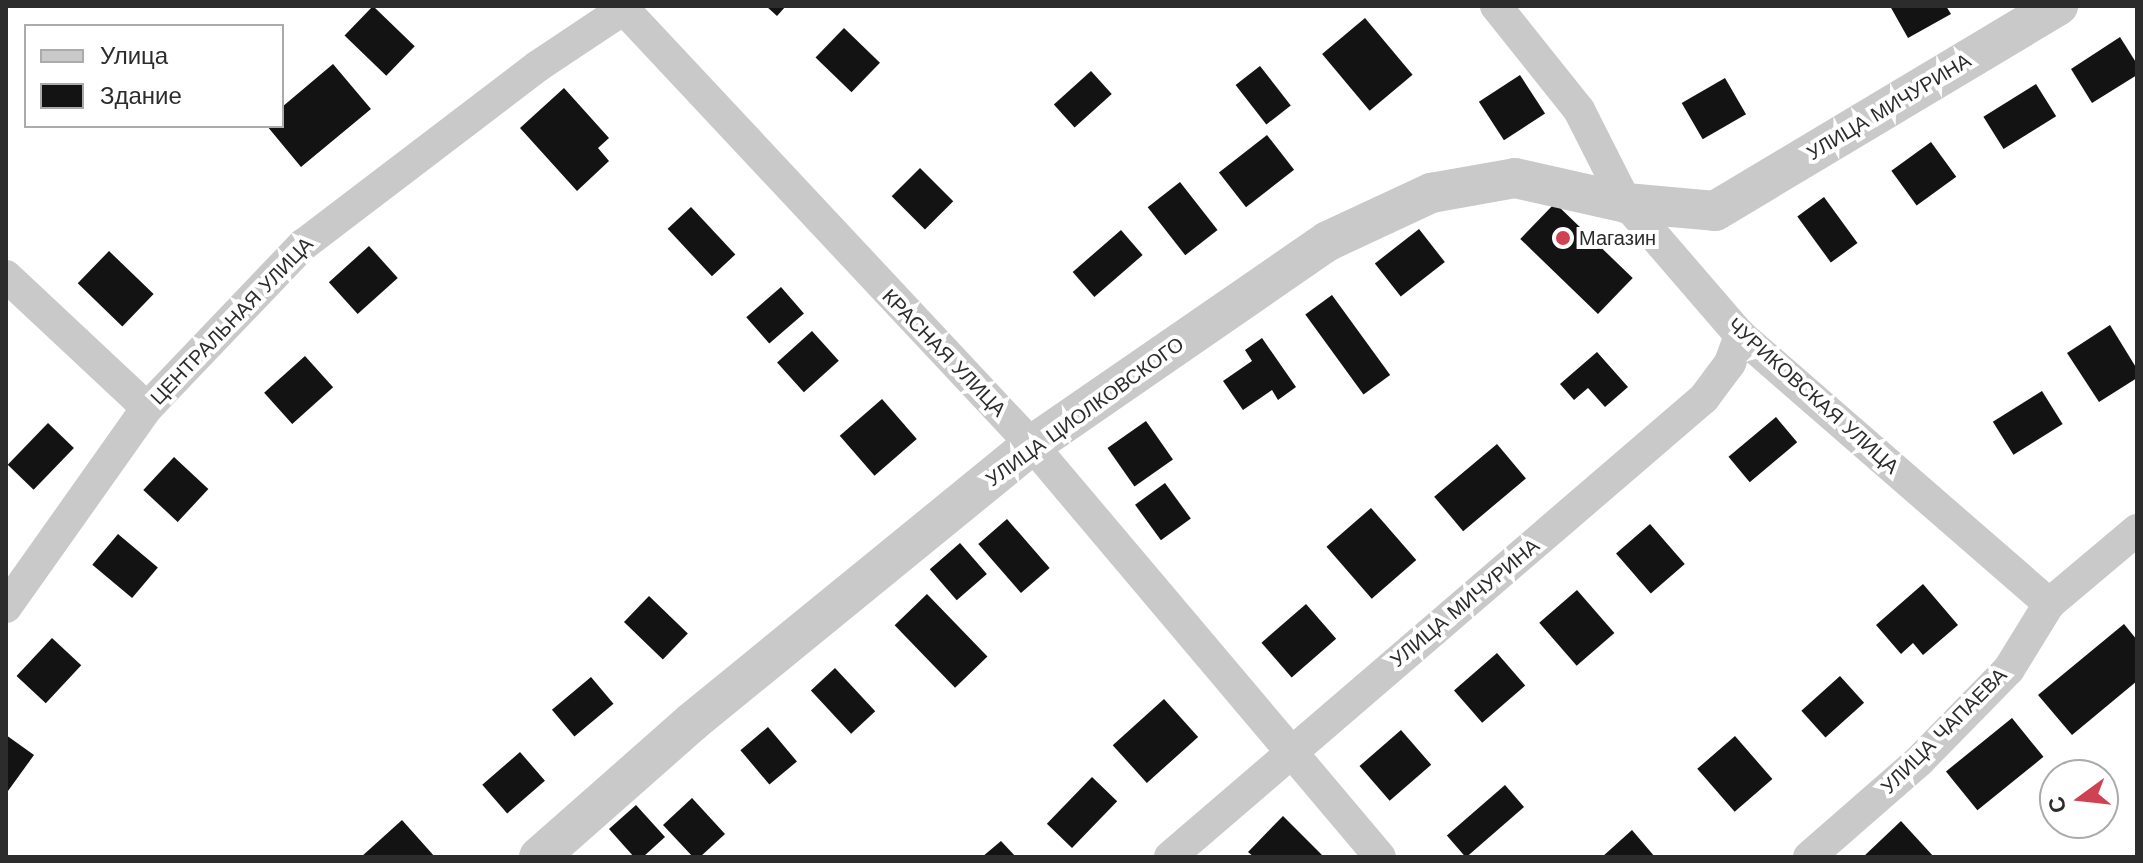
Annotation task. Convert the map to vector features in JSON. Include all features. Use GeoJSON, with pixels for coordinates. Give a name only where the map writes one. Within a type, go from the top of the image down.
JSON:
{"type":"FeatureCollection","features":[{"type":"Feature","properties":{"kind":"street","name":"ЧУРИКОВСКАЯ УЛИЦА"},"geometry":{"type":"LineString","coordinates":[[1496,6],[1579,110],[1626,203],[1740,335],[2049,604]]}},
{"type":"Feature","properties":{"kind":"street","name":"УЛИЦА МИЧУРИНА"},"geometry":{"type":"LineString","coordinates":[[1626,203],[1715,211],[2058,6]]}},
{"type":"Feature","properties":{"kind":"street","name":"ЦЕНТРАЛЬНАЯ УЛИЦА"},"geometry":{"type":"LineString","coordinates":[[6,607],[147,408],[303,245],[538,66],[625,7]]}},
{"type":"Feature","properties":{"kind":"street","name":"КРАСНАЯ УЛИЦА"},"geometry":{"type":"LineString","coordinates":[[625,7],[1032,445],[1380,857]]}},
{"type":"Feature","properties":{"kind":"street","name":"УЛИЦА ЦИОЛКОВСКОГО"},"geometry":{"type":"LineString","coordinates":[[539,857],[692,722],[1032,445],[1328,241],[1431,193],[1515,178],[1626,203]]}},
{"type":"Feature","properties":{"kind":"street"},"geometry":{"type":"LineString","coordinates":[[6,276],[147,408]]}},
{"type":"Feature","properties":{"kind":"street","name":"УЛИЦА МИЧУРИНА"},"geometry":{"type":"LineString","coordinates":[[1170,857],[1704,398],[1730,363],[1740,335]]}},
{"type":"Feature","properties":{"kind":"street","name":"УЛИЦА ЧАПАЕВА"},"geometry":{"type":"LineString","coordinates":[[1809,857],[1920,760],[2009,669],[2049,604],[2137,530]]}},
{"type":"Feature","properties":{"kind":"building"},"geometry":{"type":"Polygon","coordinates":[[[373,6],[415,46],[386,76],[345,35],[373,6]]]}},
{"type":"Feature","properties":{"kind":"building"},"geometry":{"type":"Polygon","coordinates":[[[766,6],[786,6],[777,16],[766,6]]]}},
{"type":"Feature","properties":{"kind":"building"},"geometry":{"type":"Polygon","coordinates":[[[1890,6],[1946,6],[1951,14],[1908,38],[1890,6]]]}},
{"type":"Feature","properties":{"kind":"building"},"geometry":{"type":"Polygon","coordinates":[[[1365,18],[1413,75],[1370,111],[1322,54],[1365,18]]]}},
{"type":"Feature","properties":{"kind":"building"},"geometry":{"type":"Polygon","coordinates":[[[844,28],[880,63],[851,92],[816,57],[844,28]]]}},
{"type":"Feature","properties":{"kind":"building"},"geometry":{"type":"Polygon","coordinates":[[[2120,37],[2137,64],[2137,75],[2092,103],[2071,69],[2120,37]]]}},
{"type":"Feature","properties":{"kind":"building"},"geometry":{"type":"Polygon","coordinates":[[[333,64],[371,109],[301,167],[269,128],[284,128],[284,105],[333,64]]]}},
{"type":"Feature","properties":{"kind":"building"},"geometry":{"type":"Polygon","coordinates":[[[1260,66],[1291,105],[1266,124],[1236,85],[1260,66]]]}},
{"type":"Feature","properties":{"kind":"building"},"geometry":{"type":"Polygon","coordinates":[[[1091,71],[1112,94],[1075,127],[1054,104],[1091,71]]]}},
{"type":"Feature","properties":{"kind":"building"},"geometry":{"type":"Polygon","coordinates":[[[1520,75],[1545,114],[1504,140],[1479,102],[1520,75]]]}},
{"type":"Feature","properties":{"kind":"building"},"geometry":{"type":"Polygon","coordinates":[[[1725,78],[1746,114],[1703,139],[1682,103],[1725,78]]]}},
{"type":"Feature","properties":{"kind":"building"},"geometry":{"type":"Polygon","coordinates":[[[2036,84],[2056,116],[2004,149],[1983,117],[2036,84]]]}},
{"type":"Feature","properties":{"kind":"building"},"geometry":{"type":"Polygon","coordinates":[[[564,88],[609,138],[598,148],[609,161],[577,191],[520,128],[564,88]]]}},
{"type":"Feature","properties":{"kind":"building"},"geometry":{"type":"Polygon","coordinates":[[[1267,135],[1294,170],[1246,207],[1219,173],[1267,135]]]}},
{"type":"Feature","properties":{"kind":"building"},"geometry":{"type":"Polygon","coordinates":[[[1931,142],[1956,177],[1917,206],[1891,171],[1931,142]]]}},
{"type":"Feature","properties":{"kind":"building"},"geometry":{"type":"Polygon","coordinates":[[[920,168],[953,201],[925,230],[892,196],[920,168]]]}},
{"type":"Feature","properties":{"kind":"building"},"geometry":{"type":"Polygon","coordinates":[[[1180,182],[1218,230],[1185,255],[1148,207],[1180,182]]]}},
{"type":"Feature","properties":{"kind":"building"},"geometry":{"type":"Polygon","coordinates":[[[1824,197],[1858,243],[1831,263],[1797,216],[1824,197]]]}},
{"type":"Feature","properties":{"kind":"building"},"geometry":{"type":"Polygon","coordinates":[[[1555,203],[1633,278],[1598,314],[1520,239],[1555,203]]]}},
{"type":"Feature","properties":{"kind":"building"},"geometry":{"type":"Polygon","coordinates":[[[691,207],[735,255],[712,276],[668,229],[691,207]]]}},
{"type":"Feature","properties":{"kind":"building"},"geometry":{"type":"Polygon","coordinates":[[[1419,229],[1445,262],[1401,297],[1375,263],[1419,229]]]}},
{"type":"Feature","properties":{"kind":"building"},"geometry":{"type":"Polygon","coordinates":[[[1121,230],[1143,255],[1094,297],[1073,272],[1121,230]]]}},
{"type":"Feature","properties":{"kind":"building"},"geometry":{"type":"Polygon","coordinates":[[[369,246],[398,278],[358,314],[329,282],[369,246]]]}},
{"type":"Feature","properties":{"kind":"building"},"geometry":{"type":"Polygon","coordinates":[[[109,251],[154,294],[122,326],[78,283],[109,251]]]}},
{"type":"Feature","properties":{"kind":"building"},"geometry":{"type":"Polygon","coordinates":[[[781,287],[804,313],[769,344],[746,317],[781,287]]]}},
{"type":"Feature","properties":{"kind":"building"},"geometry":{"type":"Polygon","coordinates":[[[1332,295],[1390,375],[1363,394],[1305,314],[1332,295]]]}},
{"type":"Feature","properties":{"kind":"building"},"geometry":{"type":"Polygon","coordinates":[[[2110,325],[2137,369],[2137,378],[2099,402],[2067,353],[2110,325]]]}},
{"type":"Feature","properties":{"kind":"building"},"geometry":{"type":"Polygon","coordinates":[[[812,331],[839,361],[804,392],[777,362],[812,331]]]}},
{"type":"Feature","properties":{"kind":"building"},"geometry":{"type":"Polygon","coordinates":[[[1262,338],[1296,387],[1278,400],[1272,390],[1243,410],[1223,381],[1252,361],[1245,350],[1262,338]]]}},
{"type":"Feature","properties":{"kind":"building"},"geometry":{"type":"Polygon","coordinates":[[[1597,352],[1628,387],[1605,407],[1588,388],[1574,400],[1560,384],[1597,352]]]}},
{"type":"Feature","properties":{"kind":"building"},"geometry":{"type":"Polygon","coordinates":[[[305,356],[333,387],[292,424],[264,393],[305,356]]]}},
{"type":"Feature","properties":{"kind":"building"},"geometry":{"type":"Polygon","coordinates":[[[2042,391],[2063,424],[2013,455],[1993,422],[2042,391]]]}},
{"type":"Feature","properties":{"kind":"building"},"geometry":{"type":"Polygon","coordinates":[[[882,399],[917,439],[875,476],[840,436],[882,399]]]}},
{"type":"Feature","properties":{"kind":"building"},"geometry":{"type":"Polygon","coordinates":[[[1776,417],[1797,442],[1750,482],[1729,457],[1776,417]]]}},
{"type":"Feature","properties":{"kind":"building"},"geometry":{"type":"Polygon","coordinates":[[[1146,421],[1173,460],[1134,486],[1107,448],[1146,421]]]}},
{"type":"Feature","properties":{"kind":"building"},"geometry":{"type":"Polygon","coordinates":[[[48,423],[74,448],[34,490],[8,465],[48,423]]]}},
{"type":"Feature","properties":{"kind":"building"},"geometry":{"type":"Polygon","coordinates":[[[1497,444],[1526,478],[1463,531],[1434,497],[1497,444]]]}},
{"type":"Feature","properties":{"kind":"building"},"geometry":{"type":"Polygon","coordinates":[[[174,457],[208,489],[178,522],[143,490],[174,457]]]}},
{"type":"Feature","properties":{"kind":"building"},"geometry":{"type":"Polygon","coordinates":[[[1165,483],[1191,519],[1161,540],[1135,505],[1165,483]]]}},
{"type":"Feature","properties":{"kind":"building"},"geometry":{"type":"Polygon","coordinates":[[[1371,508],[1416,560],[1372,599],[1326,547],[1371,508]]]}},
{"type":"Feature","properties":{"kind":"building"},"geometry":{"type":"Polygon","coordinates":[[[1007,519],[1050,568],[1021,593],[978,544],[1007,519]]]}},
{"type":"Feature","properties":{"kind":"building"},"geometry":{"type":"Polygon","coordinates":[[[1650,524],[1685,564],[1651,594],[1616,554],[1650,524]]]}},
{"type":"Feature","properties":{"kind":"building"},"geometry":{"type":"Polygon","coordinates":[[[118,534],[158,567],[132,598],[92,565],[118,534]]]}},
{"type":"Feature","properties":{"kind":"building"},"geometry":{"type":"Polygon","coordinates":[[[960,543],[987,574],[957,600],[930,569],[960,543]]]}},
{"type":"Feature","properties":{"kind":"building"},"geometry":{"type":"Polygon","coordinates":[[[1923,584],[1958,625],[1923,655],[1913,643],[1901,654],[1876,625],[1923,584]]]}},
{"type":"Feature","properties":{"kind":"building"},"geometry":{"type":"Polygon","coordinates":[[[1577,590],[1614,633],[1577,666],[1539,623],[1577,590]]]}},
{"type":"Feature","properties":{"kind":"building"},"geometry":{"type":"Polygon","coordinates":[[[927,594],[987,657],[955,688],[895,625],[927,594]]]}},
{"type":"Feature","properties":{"kind":"building"},"geometry":{"type":"Polygon","coordinates":[[[649,596],[688,634],[663,659],[624,622],[649,596]]]}},
{"type":"Feature","properties":{"kind":"building"},"geometry":{"type":"Polygon","coordinates":[[[1306,604],[1336,639],[1292,677],[1261,643],[1306,604]]]}},
{"type":"Feature","properties":{"kind":"building"},"geometry":{"type":"Polygon","coordinates":[[[2124,624],[2137,640],[2137,681],[2072,735],[2038,695],[2124,624]]]}},
{"type":"Feature","properties":{"kind":"building"},"geometry":{"type":"Polygon","coordinates":[[[52,638],[81,665],[46,703],[17,676],[52,638]]]}},
{"type":"Feature","properties":{"kind":"building"},"geometry":{"type":"Polygon","coordinates":[[[1497,653],[1525,685],[1482,723],[1454,690],[1497,653]]]}},
{"type":"Feature","properties":{"kind":"building"},"geometry":{"type":"Polygon","coordinates":[[[835,668],[875,711],[851,734],[811,691],[835,668]]]}},
{"type":"Feature","properties":{"kind":"building"},"geometry":{"type":"Polygon","coordinates":[[[1840,676],[1864,703],[1825,738],[1801,711],[1840,676]]]}},
{"type":"Feature","properties":{"kind":"building"},"geometry":{"type":"Polygon","coordinates":[[[591,677],[613,704],[574,737],[552,710],[591,677]]]}},
{"type":"Feature","properties":{"kind":"building"},"geometry":{"type":"Polygon","coordinates":[[[1164,699],[1198,737],[1147,783],[1113,745],[1164,699]]]}},
{"type":"Feature","properties":{"kind":"building"},"geometry":{"type":"Polygon","coordinates":[[[2012,718],[2043,757],[1977,810],[1946,771],[2012,718]]]}},
{"type":"Feature","properties":{"kind":"building"},"geometry":{"type":"Polygon","coordinates":[[[768,727],[797,761],[769,785],[740,750],[768,727]]]}},
{"type":"Feature","properties":{"kind":"building"},"geometry":{"type":"Polygon","coordinates":[[[1401,730],[1431,765],[1390,801],[1359,766],[1401,730]]]}},
{"type":"Feature","properties":{"kind":"building"},"geometry":{"type":"Polygon","coordinates":[[[6,735],[34,755],[8,791],[6,790],[6,735]]]}},
{"type":"Feature","properties":{"kind":"building"},"geometry":{"type":"Polygon","coordinates":[[[1735,736],[1772,779],[1735,812],[1697,769],[1735,736]]]}},
{"type":"Feature","properties":{"kind":"building"},"geometry":{"type":"Polygon","coordinates":[[[520,752],[545,781],[507,813],[482,785],[520,752]]]}},
{"type":"Feature","properties":{"kind":"building"},"geometry":{"type":"Polygon","coordinates":[[[1092,777],[1117,801],[1072,848],[1047,824],[1092,777]]]}},
{"type":"Feature","properties":{"kind":"building"},"geometry":{"type":"Polygon","coordinates":[[[1505,785],[1524,807],[1466,857],[1447,836],[1505,785]]]}},
{"type":"Feature","properties":{"kind":"building"},"geometry":{"type":"Polygon","coordinates":[[[692,798],[725,834],[700,857],[693,857],[663,825],[692,798]]]}},
{"type":"Feature","properties":{"kind":"building"},"geometry":{"type":"Polygon","coordinates":[[[636,805],[665,837],[643,857],[634,857],[609,829],[636,805]]]}},
{"type":"Feature","properties":{"kind":"building"},"geometry":{"type":"Polygon","coordinates":[[[1283,816],[1324,857],[1254,857],[1248,852],[1283,816]]]}},
{"type":"Feature","properties":{"kind":"building"},"geometry":{"type":"Polygon","coordinates":[[[402,820],[435,857],[361,857],[402,820]]]}},
{"type":"Feature","properties":{"kind":"building"},"geometry":{"type":"Polygon","coordinates":[[[1901,821],[1934,857],[1863,857],[1901,821]]]}},
{"type":"Feature","properties":{"kind":"building"},"geometry":{"type":"Polygon","coordinates":[[[1632,830],[1655,857],[1602,857],[1632,830]]]}},
{"type":"Feature","properties":{"kind":"building"},"geometry":{"type":"Polygon","coordinates":[[[1001,841],[1016,857],[982,857],[1001,841]]]}},
{"type":"Feature","properties":{"kind":"place","name":"Магазин"},"geometry":{"type":"Point","coordinates":[1563,238]}}]}
